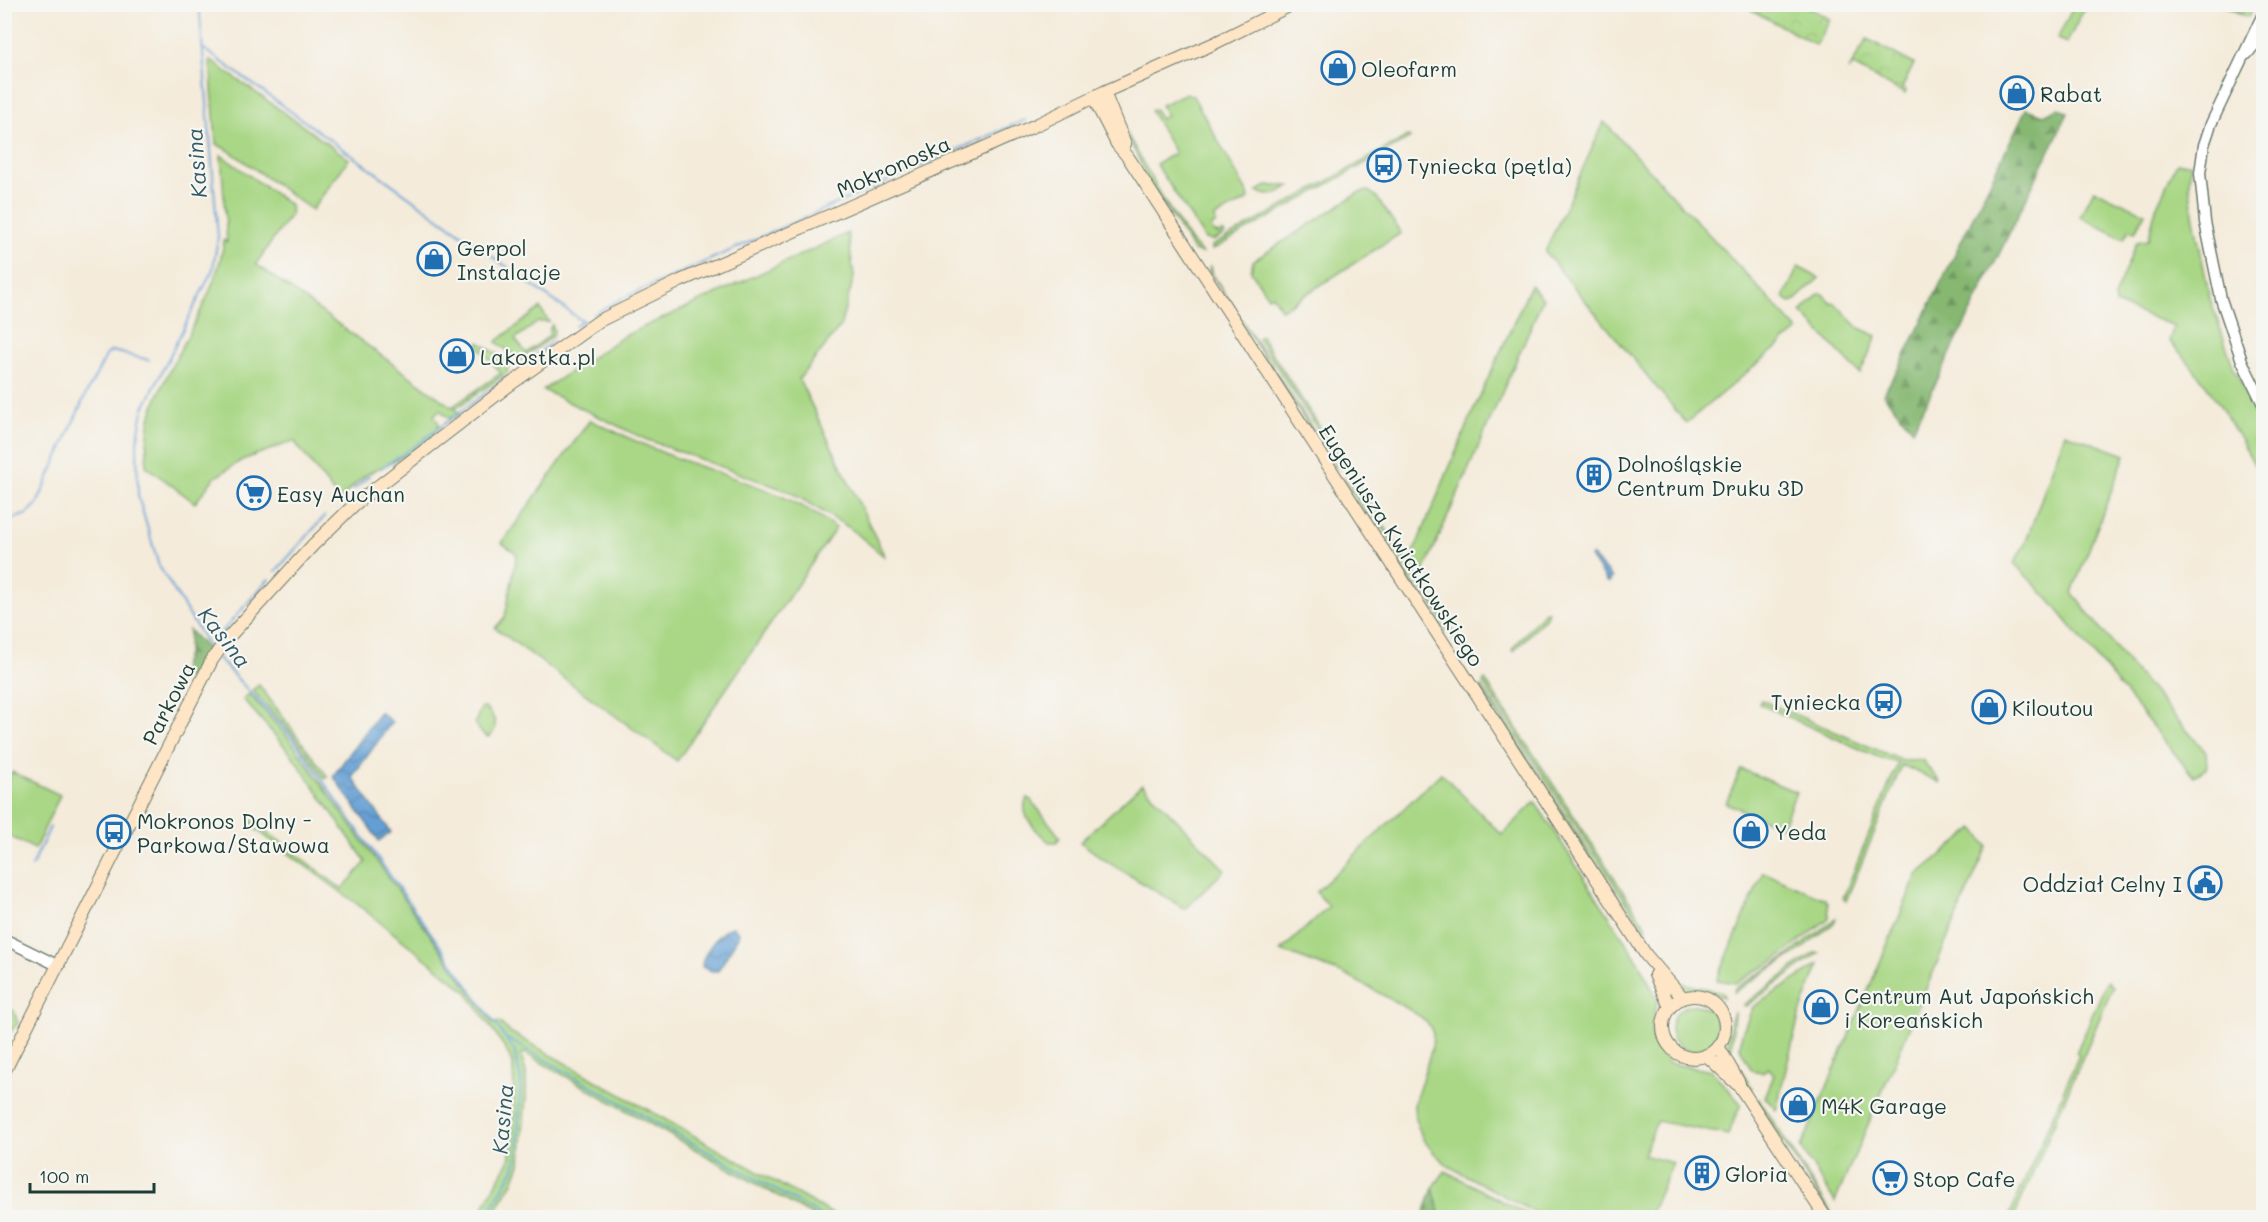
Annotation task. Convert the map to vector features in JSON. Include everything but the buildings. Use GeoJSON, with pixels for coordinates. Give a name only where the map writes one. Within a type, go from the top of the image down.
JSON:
{"type":"FeatureCollection","features":[{"type":"Feature","properties":{"kind":"main road","name":"Mokronoska"},"geometry":{"type":"LineString","coordinates":[[518,379],[570,340],[617,311],[680,281],[1036,125],[1098,94],[1213,44],[1293,4]]}},
{"type":"Feature","properties":{"kind":"main road","name":"Eugeniusza Kwiatkowskiego"},"geometry":{"type":"LineString","coordinates":[[1098,94],[1124,142],[1128,157],[1646,955],[1683,998]]}},
{"type":"Feature","properties":{"kind":"main road","name":"Parkowa"},"geometry":{"type":"LineString","coordinates":[[4,1072],[197,687],[218,652],[313,545],[347,511],[518,379]]}},
{"type":"Feature","properties":{"kind":"main road","name":"Eugeniusza Kwiatkowskiego"},"geometry":{"type":"LineString","coordinates":[[1646,955],[1670,1007]]}},
{"type":"Feature","properties":{"kind":"main road"},"geometry":{"type":"LineString","coordinates":[[1683,998],[1703,998],[1717,1007],[1724,1023],[1724,1035],[1718,1046],[1706,1055],[1695,1058],[1683,1056],[1669,1045],[1664,1035],[1663,1023],[1670,1007],[1683,998]]}},
{"type":"Feature","properties":{"kind":"main road"},"geometry":{"type":"LineString","coordinates":[[1718,1046],[1740,1087]]}},
{"type":"Feature","properties":{"kind":"main road"},"geometry":{"type":"LineString","coordinates":[[1706,1055],[1740,1087],[1826,1218]]}},
{"type":"Feature","properties":{"kind":"street"},"geometry":{"type":"LineString","coordinates":[[2264,12],[2211,124],[2202,156],[2200,181],[2209,247],[2221,299],[2242,361],[2264,406]]}},
{"type":"Feature","properties":{"kind":"street"},"geometry":{"type":"LineString","coordinates":[[2243,58],[2264,33]]}},
{"type":"Feature","properties":{"kind":"street"},"geometry":{"type":"LineString","coordinates":[[4,939],[59,966]]}},
{"type":"Feature","properties":{"kind":"green space"},"geometry":{"type":"Polygon","coordinates":[[[2075,4],[2086,5],[2067,43],[2057,39],[2075,4]]]}},
{"type":"Feature","properties":{"kind":"green space"},"geometry":{"type":"Polygon","coordinates":[[[1754,5],[1804,5],[1830,19],[1816,45],[1751,10],[1754,5]]]}},
{"type":"Feature","properties":{"kind":"green space"},"geometry":{"type":"Polygon","coordinates":[[[2221,5],[2228,5],[2242,12],[2246,5],[2255,5],[2248,17],[2221,5]]]}},
{"type":"Feature","properties":{"kind":"green space"},"geometry":{"type":"Polygon","coordinates":[[[1867,39],[1914,64],[1902,88],[1906,91],[1905,94],[1852,65],[1849,70],[1867,39]]]}},
{"type":"Feature","properties":{"kind":"green space"},"geometry":{"type":"Polygon","coordinates":[[[210,60],[349,159],[312,210],[228,150],[216,144],[210,60]]]}},
{"type":"Feature","properties":{"kind":"green space"},"geometry":{"type":"Polygon","coordinates":[[[1186,93],[1193,96],[1249,199],[1215,217],[1216,223],[1211,227],[1213,232],[1225,234],[1213,241],[1205,239],[1156,164],[1175,153],[1151,111],[1155,109],[1161,119],[1167,116],[1161,105],[1186,93]]]}},
{"type":"Feature","properties":{"kind":"green space"},"geometry":{"type":"Polygon","coordinates":[[[2058,108],[2068,113],[1913,430],[1883,394],[1899,368],[2026,109],[2044,115],[2058,108]]]}},
{"type":"Feature","properties":{"kind":"green space"},"geometry":{"type":"Polygon","coordinates":[[[1604,122],[1798,330],[1686,423],[1545,252],[1604,122]]]}},
{"type":"Feature","properties":{"kind":"green space"},"geometry":{"type":"Polygon","coordinates":[[[1125,130],[1163,199],[1191,242],[1202,253],[1194,251],[1149,182],[1125,130]]]}},
{"type":"Feature","properties":{"kind":"green space"},"geometry":{"type":"Polygon","coordinates":[[[1408,136],[1410,138],[1212,250],[1212,246],[1408,136]]]}},
{"type":"Feature","properties":{"kind":"green space"},"geometry":{"type":"Polygon","coordinates":[[[221,155],[290,205],[291,214],[256,264],[452,407],[501,373],[478,346],[479,342],[509,362],[507,373],[455,409],[461,415],[449,418],[440,410],[434,415],[439,424],[429,440],[400,459],[367,474],[339,500],[294,441],[242,460],[214,478],[195,503],[146,466],[151,415],[169,372],[203,307],[220,263],[224,240],[227,242],[221,155]]]}},
{"type":"Feature","properties":{"kind":"green space"},"geometry":{"type":"Polygon","coordinates":[[[2177,163],[2190,163],[2193,214],[2210,299],[2233,366],[2263,428],[2263,480],[2209,390],[2169,341],[2174,326],[2115,304],[2114,297],[2137,242],[2148,240],[2156,208],[2177,163]]]}},
{"type":"Feature","properties":{"kind":"green space"},"geometry":{"type":"Polygon","coordinates":[[[1267,186],[1290,186],[1270,195],[1257,191],[1267,186]]]}},
{"type":"Feature","properties":{"kind":"green space"},"geometry":{"type":"Polygon","coordinates":[[[2094,190],[2145,213],[2135,232],[2129,230],[2124,239],[2080,217],[2094,190]]]}},
{"type":"Feature","properties":{"kind":"green space"},"geometry":{"type":"Polygon","coordinates":[[[1368,191],[1376,196],[1401,233],[1282,310],[1272,295],[1268,297],[1251,271],[1253,261],[1358,193],[1368,191]]]}},
{"type":"Feature","properties":{"kind":"green space"},"geometry":{"type":"Polygon","coordinates":[[[848,233],[854,277],[840,327],[799,379],[885,557],[850,528],[790,492],[645,439],[543,390],[624,336],[848,233]]]}},
{"type":"Feature","properties":{"kind":"green space"},"geometry":{"type":"Polygon","coordinates":[[[1210,266],[1212,274],[1338,468],[1334,466],[1209,271],[1210,266]]]}},
{"type":"Feature","properties":{"kind":"green space"},"geometry":{"type":"Polygon","coordinates":[[[1798,267],[1819,278],[1790,303],[1784,297],[1798,267]]]}},
{"type":"Feature","properties":{"kind":"green space"},"geometry":{"type":"Polygon","coordinates":[[[1531,285],[1543,299],[1423,573],[1412,556],[1475,407],[1531,285]]]}},
{"type":"Feature","properties":{"kind":"green space"},"geometry":{"type":"Polygon","coordinates":[[[1819,294],[1823,294],[1832,304],[1834,302],[1859,328],[1877,336],[1860,374],[1801,312],[1819,294]]]}},
{"type":"Feature","properties":{"kind":"green space"},"geometry":{"type":"Polygon","coordinates":[[[540,308],[549,322],[538,322],[515,339],[526,353],[549,336],[552,325],[553,336],[520,360],[496,342],[540,308]]]}},
{"type":"Feature","properties":{"kind":"green space"},"geometry":{"type":"Polygon","coordinates":[[[1261,336],[1344,465],[1342,466],[1258,338],[1261,336]]]}},
{"type":"Feature","properties":{"kind":"green space"},"geometry":{"type":"Polygon","coordinates":[[[590,420],[670,456],[781,496],[818,515],[836,528],[677,761],[495,628],[505,617],[517,554],[502,543],[590,420]]]}},
{"type":"Feature","properties":{"kind":"green space"},"geometry":{"type":"Polygon","coordinates":[[[2065,433],[2125,455],[2072,593],[2133,669],[2206,752],[2207,769],[2193,776],[2052,603],[2014,563],[2025,544],[2065,433]]]}},
{"type":"Feature","properties":{"kind":"green space"},"geometry":{"type":"Polygon","coordinates":[[[1352,476],[1456,637],[1454,638],[1352,481],[1352,476]]]}},
{"type":"Feature","properties":{"kind":"green space"},"geometry":{"type":"Polygon","coordinates":[[[1345,478],[1445,632],[1443,634],[1344,481],[1345,478]]]}},
{"type":"Feature","properties":{"kind":"green space"},"geometry":{"type":"Polygon","coordinates":[[[1545,611],[1548,611],[1546,617],[1513,652],[1512,649],[1545,611]]]}},
{"type":"Feature","properties":{"kind":"green space"},"geometry":{"type":"Polygon","coordinates":[[[189,630],[207,649],[191,679],[180,675],[188,651],[189,630]]]}},
{"type":"Feature","properties":{"kind":"green space"},"geometry":{"type":"Polygon","coordinates":[[[1485,680],[1647,928],[1644,930],[1483,683],[1485,680]]]}},
{"type":"Feature","properties":{"kind":"green space"},"geometry":{"type":"Polygon","coordinates":[[[259,685],[328,777],[325,779],[292,734],[252,690],[259,685]]]}},
{"type":"Feature","properties":{"kind":"green space"},"geometry":{"type":"Polygon","coordinates":[[[1482,687],[1640,931],[1635,928],[1481,690],[1482,687]]]}},
{"type":"Feature","properties":{"kind":"green space"},"geometry":{"type":"Polygon","coordinates":[[[249,694],[288,737],[494,1024],[499,1022],[510,1032],[838,1217],[815,1217],[525,1053],[521,1054],[526,1073],[526,1097],[520,1164],[513,1182],[492,1217],[478,1217],[509,1161],[513,1130],[513,1064],[505,1048],[466,991],[357,904],[249,824],[252,820],[342,889],[366,862],[292,755],[243,699],[249,694]]]}},
{"type":"Feature","properties":{"kind":"green space"},"geometry":{"type":"Polygon","coordinates":[[[1761,700],[1903,761],[1922,760],[1941,783],[1902,765],[1846,901],[1843,898],[1898,763],[1880,758],[1759,704],[1761,700]]]}},
{"type":"Feature","properties":{"kind":"green space"},"geometry":{"type":"Polygon","coordinates":[[[484,707],[495,722],[493,733],[488,737],[480,732],[475,723],[481,708],[484,707]]]}},
{"type":"Feature","properties":{"kind":"green space"},"geometry":{"type":"Polygon","coordinates":[[[1741,769],[1796,792],[1782,827],[1726,803],[1741,769]]]}},
{"type":"Feature","properties":{"kind":"green space"},"geometry":{"type":"Polygon","coordinates":[[[12,772],[60,795],[35,849],[5,834],[5,789],[12,772]]]}},
{"type":"Feature","properties":{"kind":"green space"},"geometry":{"type":"Polygon","coordinates":[[[1441,773],[1502,835],[1535,802],[1635,956],[1658,1000],[1651,1027],[1653,1041],[1657,1048],[1669,1063],[1712,1071],[1741,1104],[1728,1135],[1657,1121],[1643,1155],[1673,1163],[1649,1217],[1543,1217],[1450,1167],[1423,1139],[1415,1119],[1414,1105],[1432,1048],[1433,1034],[1430,1026],[1405,1007],[1344,974],[1281,951],[1329,906],[1316,892],[1441,773]]]}},
{"type":"Feature","properties":{"kind":"green space"},"geometry":{"type":"Polygon","coordinates":[[[1142,784],[1225,870],[1185,909],[1080,842],[1142,784]]]}},
{"type":"Feature","properties":{"kind":"green space"},"geometry":{"type":"Polygon","coordinates":[[[1027,798],[1060,837],[1057,842],[1049,842],[1030,823],[1025,811],[1027,798]]]}},
{"type":"Feature","properties":{"kind":"green space"},"geometry":{"type":"Polygon","coordinates":[[[1974,828],[1987,846],[1835,1202],[1801,1148],[1917,875],[1974,828]]]}},
{"type":"Feature","properties":{"kind":"green space"},"geometry":{"type":"Polygon","coordinates":[[[1763,872],[1825,899],[1828,903],[1829,918],[1779,958],[1736,983],[1717,980],[1763,872]]]}},
{"type":"Feature","properties":{"kind":"green space"},"geometry":{"type":"Polygon","coordinates":[[[1836,918],[1834,923],[1796,953],[1734,992],[1735,988],[1782,960],[1836,918]]]}},
{"type":"Feature","properties":{"kind":"green space"},"geometry":{"type":"Polygon","coordinates":[[[1648,942],[1680,983],[1719,991],[1724,997],[1681,989],[1648,947],[1648,942]]]}},
{"type":"Feature","properties":{"kind":"green space"},"geometry":{"type":"Polygon","coordinates":[[[1814,953],[1819,953],[1746,1006],[1743,1005],[1814,953]]]}},
{"type":"Feature","properties":{"kind":"green space"},"geometry":{"type":"Polygon","coordinates":[[[1819,964],[1799,1016],[1776,1110],[1765,1097],[1774,1075],[1769,1068],[1762,1072],[1752,1070],[1740,1048],[1742,1033],[1753,1007],[1819,964]]]}},
{"type":"Feature","properties":{"kind":"green space"},"geometry":{"type":"Polygon","coordinates":[[[2107,981],[2113,987],[2014,1217],[2009,1217],[2079,1055],[2076,1053],[2107,981]]]}},
{"type":"Feature","properties":{"kind":"green space"},"geometry":{"type":"Polygon","coordinates":[[[5,1005],[14,1011],[18,1023],[5,1038],[5,1005]]]}},
{"type":"Feature","properties":{"kind":"green space"},"geometry":{"type":"Polygon","coordinates":[[[1699,1005],[1711,1011],[1716,1019],[1716,1037],[1711,1045],[1703,1050],[1689,1051],[1677,1045],[1672,1037],[1671,1023],[1677,1011],[1685,1006],[1699,1005]]]}},
{"type":"Feature","properties":{"kind":"green space"},"geometry":{"type":"Polygon","coordinates":[[[1734,1012],[1731,1053],[1752,1088],[1749,1089],[1726,1050],[1734,1012]]]}},
{"type":"Feature","properties":{"kind":"green space"},"geometry":{"type":"Polygon","coordinates":[[[1759,1099],[1834,1217],[1757,1101],[1759,1099]]]}},
{"type":"Feature","properties":{"kind":"green space"},"geometry":{"type":"Polygon","coordinates":[[[1445,1171],[1532,1217],[1438,1217],[1433,1188],[1445,1171]]]}},
{"type":"Feature","properties":{"kind":"green space"},"geometry":{"type":"Polygon","coordinates":[[[1433,1188],[1440,1213],[1438,1217],[1423,1217],[1433,1188]]]}},
{"type":"Feature","properties":{"kind":"water"},"geometry":{"type":"Polygon","coordinates":[[[1592,555],[1612,578],[1609,582],[1590,557],[1592,555]]]}},
{"type":"Feature","properties":{"kind":"water"},"geometry":{"type":"Polygon","coordinates":[[[380,712],[392,722],[352,777],[391,832],[379,841],[333,776],[380,712]]]}},
{"type":"Feature","properties":{"kind":"water"},"geometry":{"type":"Polygon","coordinates":[[[733,927],[739,932],[738,937],[718,971],[702,967],[705,956],[713,943],[723,932],[733,927]]]}},
{"type":"Feature","properties":{"kind":"waterway","name":"Kasina"},"geometry":{"type":"LineString","coordinates":[[199,4],[218,237],[213,269],[143,410],[137,442],[138,496],[159,566],[212,652]]}},
{"type":"Feature","properties":{"kind":"waterway"},"geometry":{"type":"LineString","coordinates":[[204,49],[582,321],[584,320]]}},
{"type":"Feature","properties":{"kind":"waterway"},"geometry":{"type":"LineString","coordinates":[[594,314],[619,300],[1025,120]]}},
{"type":"Feature","properties":{"kind":"waterway"},"geometry":{"type":"LineString","coordinates":[[575,326],[582,321]]}},
{"type":"Feature","properties":{"kind":"waterway"},"geometry":{"type":"LineString","coordinates":[[532,358],[553,341]]}},
{"type":"Feature","properties":{"kind":"waterway"},"geometry":{"type":"LineString","coordinates":[[4,522],[27,514],[37,504],[85,396],[107,354],[112,351],[149,360]]}},
{"type":"Feature","properties":{"kind":"waterway"},"geometry":{"type":"LineString","coordinates":[[381,468],[415,446],[507,377]]}},
{"type":"Feature","properties":{"kind":"waterway"},"geometry":{"type":"LineString","coordinates":[[354,489],[369,476]]}},
{"type":"Feature","properties":{"kind":"waterway"},"geometry":{"type":"LineString","coordinates":[[276,571],[325,516]]}},
{"type":"Feature","properties":{"kind":"waterway"},"geometry":{"type":"LineString","coordinates":[[219,635],[269,579]]}},
{"type":"Feature","properties":{"kind":"waterway","name":"Kasina"},"geometry":{"type":"LineString","coordinates":[[218,658],[291,736],[514,1050],[521,1079],[517,1157],[513,1170],[486,1218]]}},
{"type":"Feature","properties":{"kind":"waterway"},"geometry":{"type":"LineString","coordinates":[[32,866],[50,827]]}},
{"type":"Feature","properties":{"kind":"waterway"},"geometry":{"type":"LineString","coordinates":[[508,1039],[825,1218]]}},
{"type":"Feature","properties":{"kind":"place","name":"Oleofarm"},"geometry":{"type":"Point","coordinates":[1338,68]}},
{"type":"Feature","properties":{"kind":"place","name":"Rabat"},"geometry":{"type":"Point","coordinates":[2017,93]}},
{"type":"Feature","properties":{"kind":"place","name":"Tyniecka (pętla)"},"geometry":{"type":"Point","coordinates":[1384,165]}},
{"type":"Feature","properties":{"kind":"place","name":"Gerpol Instalacje"},"geometry":{"type":"Point","coordinates":[434,259]}},
{"type":"Feature","properties":{"kind":"place","name":"Lakostka.pl"},"geometry":{"type":"Point","coordinates":[457,356]}},
{"type":"Feature","properties":{"kind":"place","name":"Dolnośląskie Centrum Druku 3D"},"geometry":{"type":"Point","coordinates":[1594,475]}},
{"type":"Feature","properties":{"kind":"place","name":"Easy Auchan"},"geometry":{"type":"Point","coordinates":[254,493]}},
{"type":"Feature","properties":{"kind":"place","name":"Tyniecka"},"geometry":{"type":"Point","coordinates":[1884,701]}},
{"type":"Feature","properties":{"kind":"place","name":"Kiloutou"},"geometry":{"type":"Point","coordinates":[1989,707]}},
{"type":"Feature","properties":{"kind":"place","name":"Yeda"},"geometry":{"type":"Point","coordinates":[1751,831]}},
{"type":"Feature","properties":{"kind":"place","name":"Mokronos Dolny - Parkowa/Stawowa"},"geometry":{"type":"Point","coordinates":[114,832]}},
{"type":"Feature","properties":{"kind":"place","name":"Oddział Celny I"},"geometry":{"type":"Point","coordinates":[2205,883]}},
{"type":"Feature","properties":{"kind":"place","name":"Centrum Aut Japońskich i Koreańskich"},"geometry":{"type":"Point","coordinates":[1821,1007]}},
{"type":"Feature","properties":{"kind":"place","name":"M4K Garage"},"geometry":{"type":"Point","coordinates":[1798,1105]}},
{"type":"Feature","properties":{"kind":"place","name":"Gloria"},"geometry":{"type":"Point","coordinates":[1702,1173]}},
{"type":"Feature","properties":{"kind":"place","name":"Stop Cafe"},"geometry":{"type":"Point","coordinates":[1890,1178]}}]}
